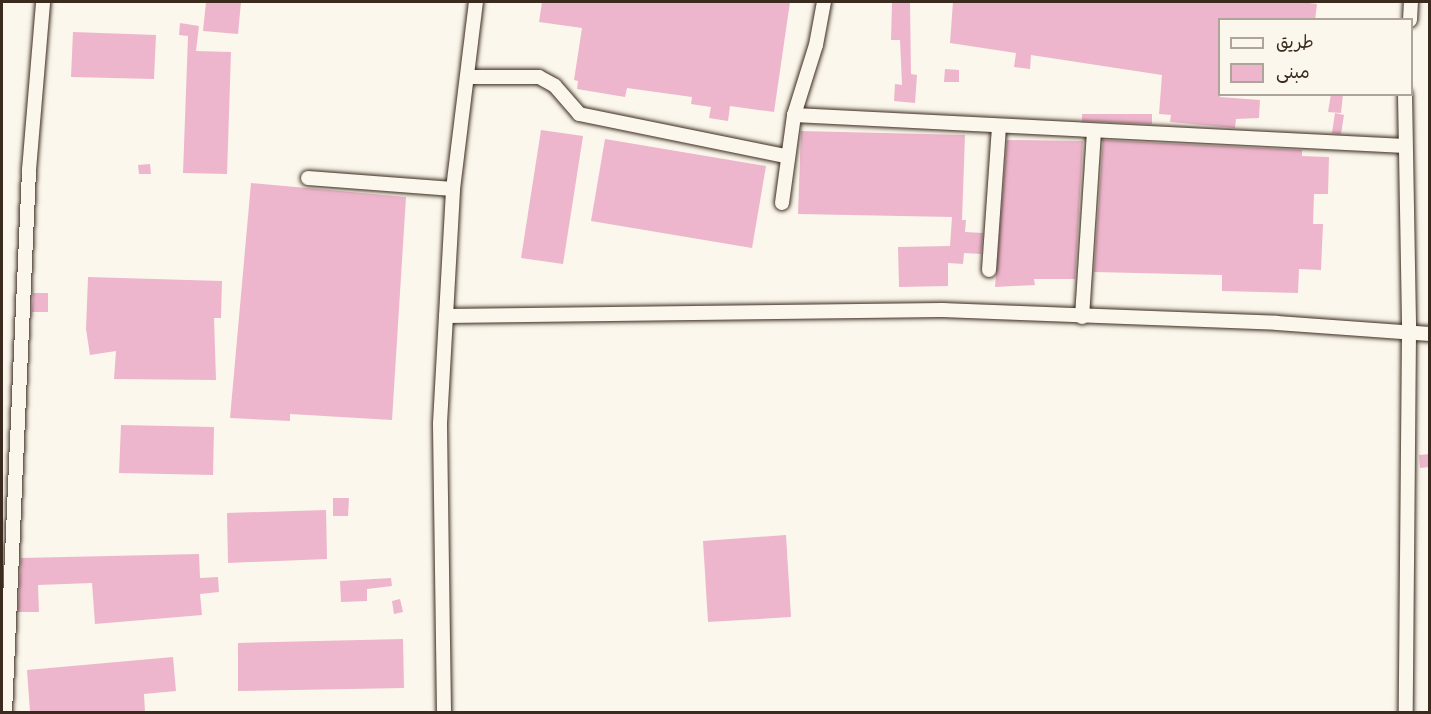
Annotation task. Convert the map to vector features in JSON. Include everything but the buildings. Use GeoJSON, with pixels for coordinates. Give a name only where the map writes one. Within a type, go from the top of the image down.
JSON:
{"type":"FeatureCollection","features":[{"type":"Feature","properties":{"kind":"street"},"geometry":{"type":"LineString","coordinates":[[5,712],[29,170],[43,2]]}},
{"type":"Feature","properties":{"kind":"street"},"geometry":{"type":"LineString","coordinates":[[444,712],[440,423],[453,189],[476,2]]}},
{"type":"Feature","properties":{"kind":"street"},"geometry":{"type":"LineString","coordinates":[[782,203],[786,156],[794,116],[816,45],[824,2]]}},
{"type":"Feature","properties":{"kind":"street"},"geometry":{"type":"LineString","coordinates":[[1410,18],[1411,2]]}},
{"type":"Feature","properties":{"kind":"street"},"geometry":{"type":"LineString","coordinates":[[467,77],[540,77],[555,86],[579,114],[786,156]]}},
{"type":"Feature","properties":{"kind":"street"},"geometry":{"type":"LineString","coordinates":[[1405,96],[1408,333],[1406,712]]}},
{"type":"Feature","properties":{"kind":"street"},"geometry":{"type":"LineString","coordinates":[[794,116],[999,128],[1405,146]]}},
{"type":"Feature","properties":{"kind":"street"},"geometry":{"type":"LineString","coordinates":[[989,270],[999,128]]}},
{"type":"Feature","properties":{"kind":"street"},"geometry":{"type":"LineString","coordinates":[[1082,317],[1094,131]]}},
{"type":"Feature","properties":{"kind":"street"},"geometry":{"type":"LineString","coordinates":[[308,178],[453,189]]}},
{"type":"Feature","properties":{"kind":"street"},"geometry":{"type":"LineString","coordinates":[[446,316],[942,310],[1277,323],[1430,334]]}}]}
